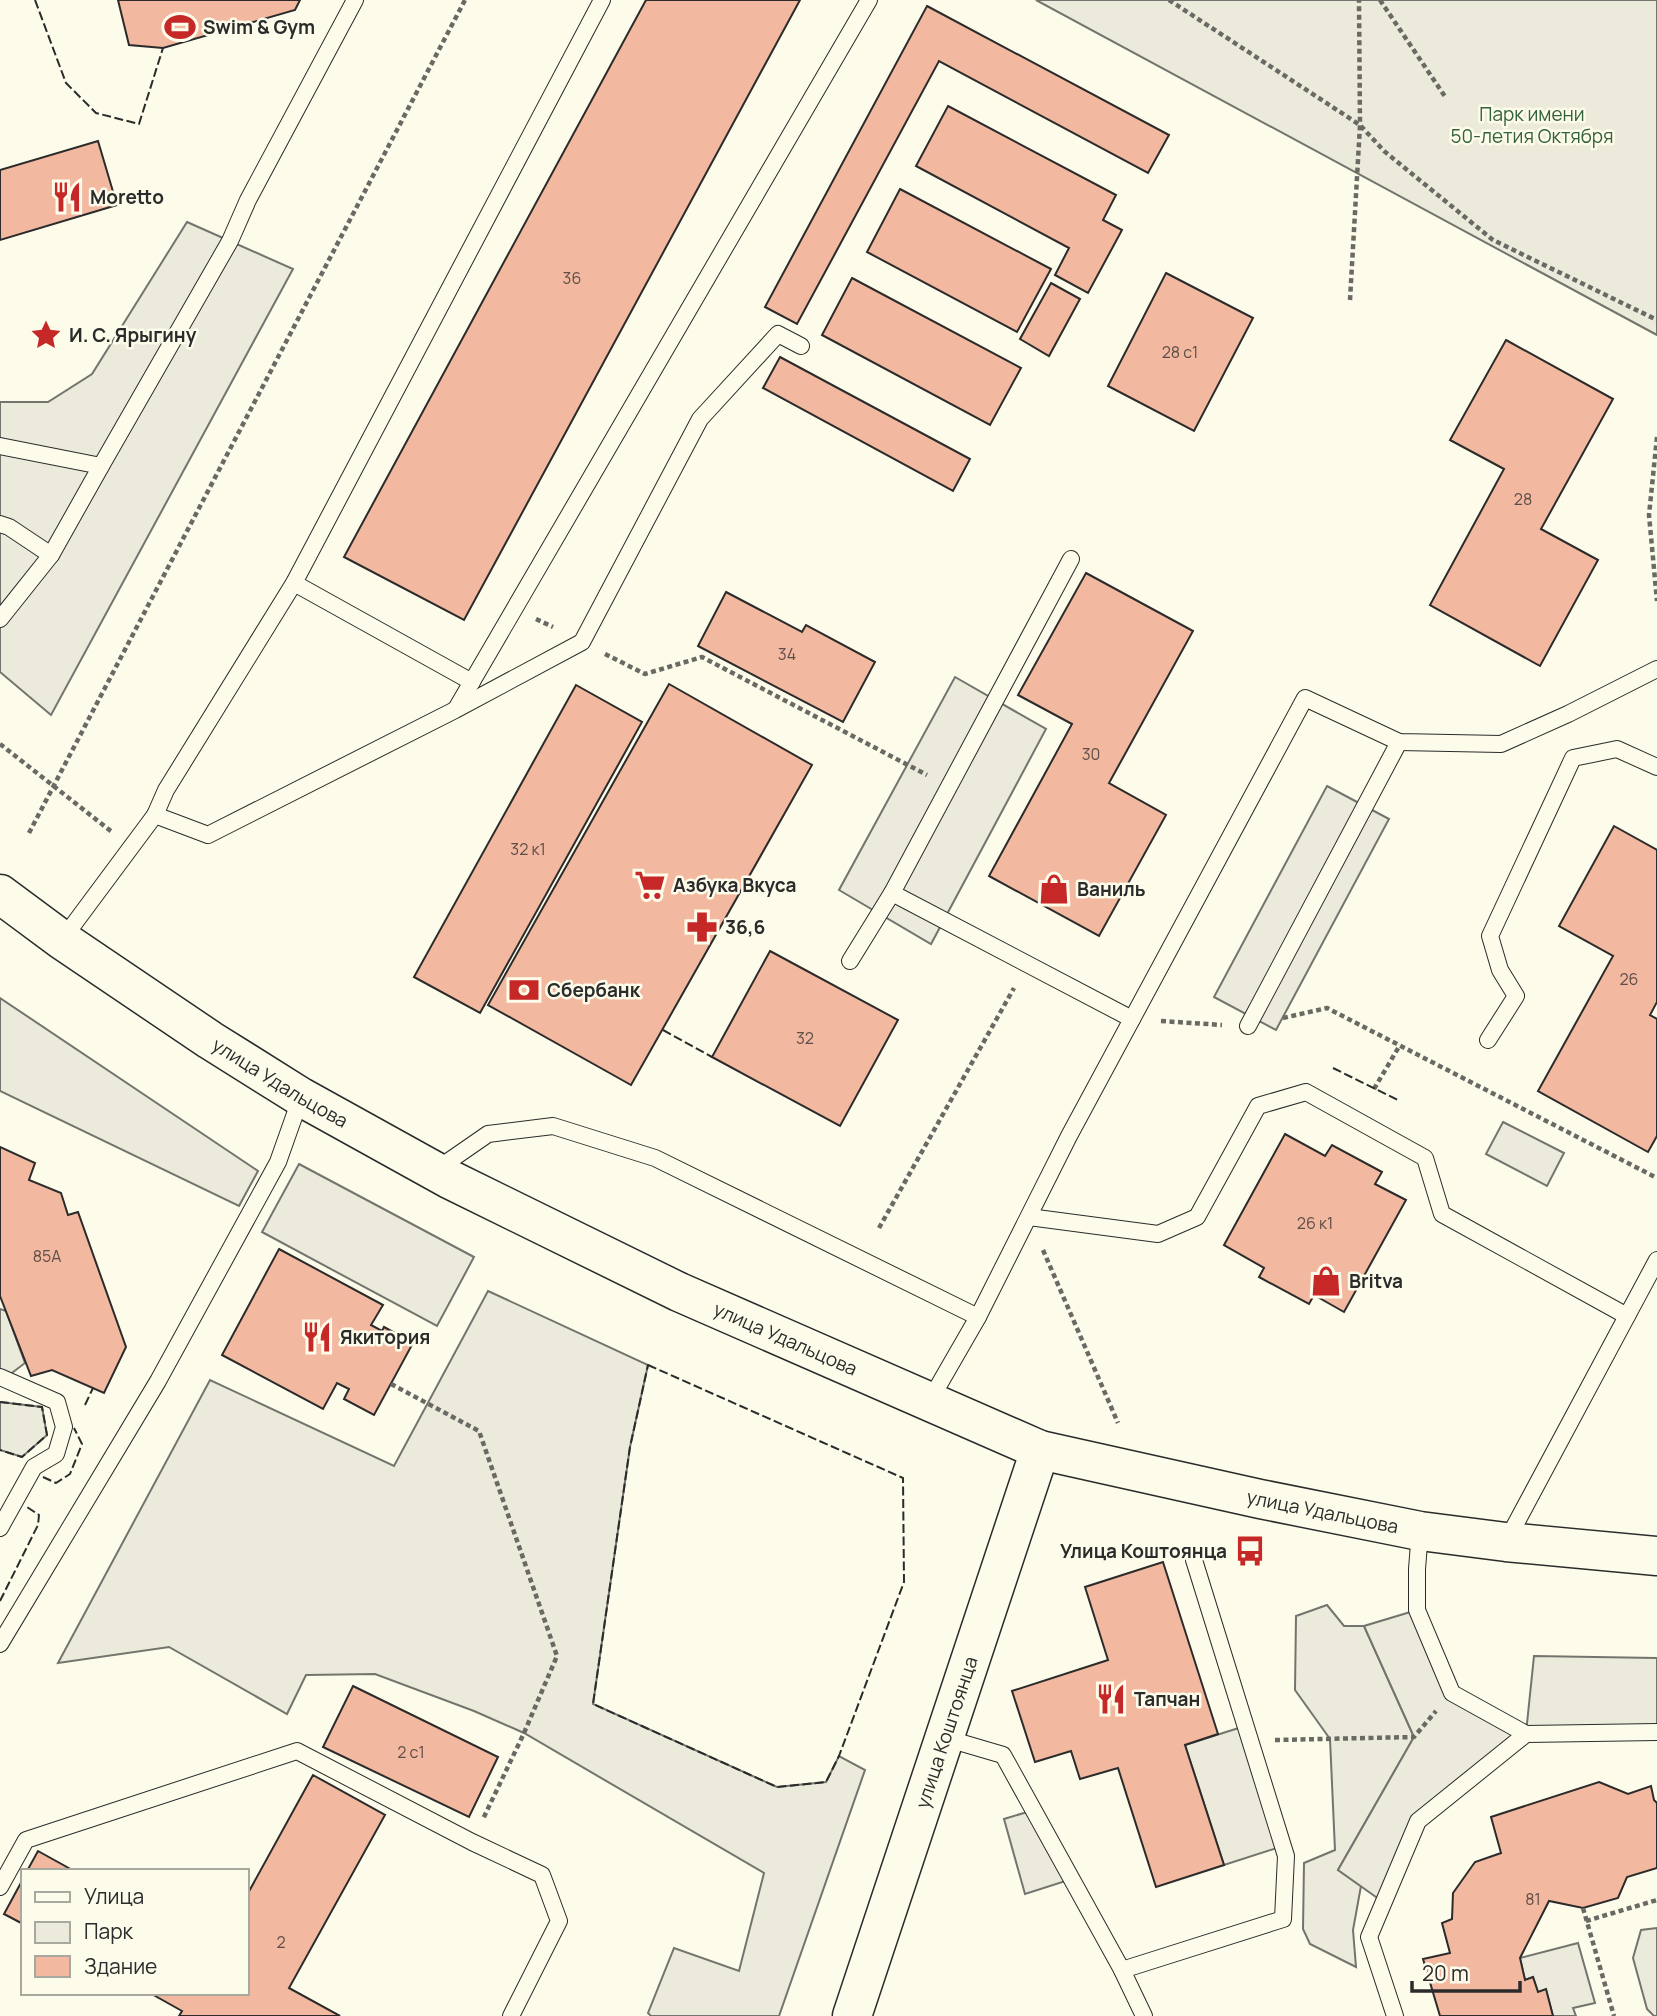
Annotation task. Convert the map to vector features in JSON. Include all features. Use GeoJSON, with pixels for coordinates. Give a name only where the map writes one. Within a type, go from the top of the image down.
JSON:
{"type":"FeatureCollection","features":[{"type":"Feature","properties":{"kind":"street","name":"улица Удальцова"},"geometry":{"type":"LineString","coordinates":[[0,894],[62,940],[210,1040],[301,1097],[435,1171],[679,1292],[1040,1450],[1272,1502],[1420,1531],[1657,1556]]}},
{"type":"Feature","properties":{"kind":"street","name":"улица Коштоянца"},"geometry":{"type":"LineString","coordinates":[[852,2016],[1040,1450]]}},
{"type":"Feature","properties":{"kind":"lane"},"geometry":{"type":"LineString","coordinates":[[0,619],[51,555],[230,241],[248,200],[355,0]]}},
{"type":"Feature","properties":{"kind":"lane"},"geometry":{"type":"LineString","coordinates":[[62,940],[155,815],[166,790],[294,583],[602,0]]}},
{"type":"Feature","properties":{"kind":"lane"},"geometry":{"type":"LineString","coordinates":[[456,710],[869,0]]}},
{"type":"Feature","properties":{"kind":"lane"},"geometry":{"type":"LineString","coordinates":[[155,815],[208,835],[456,710],[582,642],[700,419],[778,334],[801,346]]}},
{"type":"Feature","properties":{"kind":"lane"},"geometry":{"type":"LineString","coordinates":[[0,446],[102,466]]}},
{"type":"Feature","properties":{"kind":"lane"},"geometry":{"type":"LineString","coordinates":[[0,524],[9,527],[51,555]]}},
{"type":"Feature","properties":{"kind":"lane"},"geometry":{"type":"LineString","coordinates":[[850,961],[892,893],[1071,559]]}},
{"type":"Feature","properties":{"kind":"lane"},"geometry":{"type":"LineString","coordinates":[[294,583],[472,682]]}},
{"type":"Feature","properties":{"kind":"lane"},"geometry":{"type":"LineString","coordinates":[[929,1402],[978,1317],[1069,1136],[1305,698],[1399,742],[1502,744],[1657,668]]}},
{"type":"Feature","properties":{"kind":"lane"},"geometry":{"type":"LineString","coordinates":[[1248,1026],[1399,742]]}},
{"type":"Feature","properties":{"kind":"lane"},"geometry":{"type":"LineString","coordinates":[[1489,1040],[1516,996],[1500,970],[1490,936],[1573,758],[1617,749],[1657,767]]}},
{"type":"Feature","properties":{"kind":"lane"},"geometry":{"type":"LineString","coordinates":[[892,893],[1132,1019]]}},
{"type":"Feature","properties":{"kind":"lane"},"geometry":{"type":"LineString","coordinates":[[1029,1217],[1157,1234],[1177,1226],[1197,1216],[1258,1106],[1307,1092],[1425,1158],[1442,1214],[1627,1316]]}},
{"type":"Feature","properties":{"kind":"lane"},"geometry":{"type":"LineString","coordinates":[[0,1644],[158,1381],[278,1162],[301,1097]]}},
{"type":"Feature","properties":{"kind":"lane"},"geometry":{"type":"LineString","coordinates":[[435,1171],[488,1134],[553,1126],[654,1158],[978,1317]]}},
{"type":"Feature","properties":{"kind":"lane"},"geometry":{"type":"LineString","coordinates":[[1506,1542],[1657,1261]]}},
{"type":"Feature","properties":{"kind":"lane"},"geometry":{"type":"LineString","coordinates":[[0,1377],[57,1402],[64,1427],[56,1454],[34,1467],[0,1528]]}},
{"type":"Feature","properties":{"kind":"lane"},"geometry":{"type":"LineString","coordinates":[[1420,1531],[1417,1610],[1452,1693],[1526,1734],[1657,1732]]}},
{"type":"Feature","properties":{"kind":"lane"},"geometry":{"type":"LineString","coordinates":[[1122,1970],[1283,1919],[1286,1856],[1194,1560]]}},
{"type":"Feature","properties":{"kind":"lane"},"geometry":{"type":"LineString","coordinates":[[1395,2016],[1369,1937],[1418,1821],[1526,1734]]}},
{"type":"Feature","properties":{"kind":"lane"},"geometry":{"type":"LineString","coordinates":[[945,1738],[1003,1755],[1122,1970],[1144,2016]]}},
{"type":"Feature","properties":{"kind":"lane"},"geometry":{"type":"LineString","coordinates":[[0,1887],[26,1840],[297,1751],[472,1842],[542,1875],[559,1921],[511,2016]]}},
{"type":"Feature","properties":{"kind":"path"},"geometry":{"type":"LineString","coordinates":[[29,833],[465,0]]}},
{"type":"Feature","properties":{"kind":"path"},"geometry":{"type":"LineString","coordinates":[[1169,0],[1360,125],[1384,151],[1493,240],[1657,320]]}},
{"type":"Feature","properties":{"kind":"path"},"geometry":{"type":"LineString","coordinates":[[1350,300],[1360,125],[1359,0]]}},
{"type":"Feature","properties":{"kind":"path"},"geometry":{"type":"LineString","coordinates":[[1380,0],[1446,98]]}},
{"type":"Feature","properties":{"kind":"path"},"geometry":{"type":"LineString","coordinates":[[1657,437],[1649,515],[1657,601]]}},
{"type":"Feature","properties":{"kind":"path"},"geometry":{"type":"LineString","coordinates":[[515,608],[645,674],[702,657],[950,786]]}},
{"type":"Feature","properties":{"kind":"path"},"geometry":{"type":"LineString","coordinates":[[0,744],[131,848]]}},
{"type":"Feature","properties":{"kind":"path"},"geometry":{"type":"LineString","coordinates":[[880,1228],[1027,964]]}},
{"type":"Feature","properties":{"kind":"path"},"geometry":{"type":"LineString","coordinates":[[1132,1019],[1248,1026],[1327,1008],[1657,1178]]}},
{"type":"Feature","properties":{"kind":"path"},"geometry":{"type":"LineString","coordinates":[[1374,1089],[1399,1045]]}},
{"type":"Feature","properties":{"kind":"path"},"geometry":{"type":"LineString","coordinates":[[1029,1217],[1118,1423]]}},
{"type":"Feature","properties":{"kind":"path"},"geometry":{"type":"LineString","coordinates":[[391,1384],[479,1431],[557,1656],[472,1842]]}},
{"type":"Feature","properties":{"kind":"path"},"geometry":{"type":"LineString","coordinates":[[1250,1741],[1414,1737],[1452,1693]]}},
{"type":"Feature","properties":{"kind":"path"},"geometry":{"type":"LineString","coordinates":[[1586,1921],[1657,1900]]}},
{"type":"Feature","properties":{"kind":"path"},"geometry":{"type":"LineString","coordinates":[[1583,1908],[1614,2016]]}},
{"type":"Feature","properties":{"kind":"green space","name":"Парк имени 50-летия Октября"},"geometry":{"type":"Polygon","coordinates":[[[1036,0],[1657,0],[1657,335],[1036,0]]]}},
{"type":"Feature","properties":{"kind":"green space"},"geometry":{"type":"Polygon","coordinates":[[[0,998],[258,1171],[239,1206],[0,1091],[0,998]]]}},
{"type":"Feature","properties":{"kind":"green space"},"geometry":{"type":"Polygon","coordinates":[[[1503,1122],[1564,1153],[1547,1186],[1486,1154],[1503,1122]]]}},
{"type":"Feature","properties":{"kind":"green space"},"geometry":{"type":"Polygon","coordinates":[[[488,1291],[648,1365],[630,1447],[593,1704],[777,1787],[826,1782],[839,1756],[865,1770],[779,2016],[651,2016],[648,2013],[674,1948],[739,1971],[764,1873],[524,1733],[375,1674],[306,1675],[287,1714],[169,1647],[58,1663],[210,1380],[394,1466],[488,1291]]]}},
{"type":"Feature","properties":{"kind":"green space"},"geometry":{"type":"Polygon","coordinates":[[[0,1402],[42,1407],[47,1435],[22,1457],[0,1450],[0,1402]]]}},
{"type":"Feature","properties":{"kind":"green space"},"geometry":{"type":"Polygon","coordinates":[[[1327,1605],[1344,1626],[1364,1626],[1414,1737],[1338,1870],[1361,1886],[1353,1930],[1356,1967],[1310,1944],[1303,1929],[1304,1863],[1335,1850],[1330,1739],[1295,1690],[1296,1616],[1327,1605]]]}},
{"type":"Feature","properties":{"kind":"green space"},"geometry":{"type":"Polygon","coordinates":[[[1657,1928],[1657,2016],[1654,2016],[1647,2009],[1633,1958],[1641,1930],[1657,1928]]]}},
{"type":"Feature","properties":{"kind":"green space"},"geometry":{"type":"Polygon","coordinates":[[[1578,1943],[1595,2003],[1573,2008],[1576,2016],[1553,2016],[1546,1990],[1538,1992],[1533,1977],[1525,1980],[1520,1958],[1578,1943]]]}},
{"type":"Feature","properties":{"kind":"shaded area"},"geometry":{"type":"Polygon","coordinates":[[[187,222],[293,269],[51,715],[0,672],[0,402],[48,402],[92,374],[187,222]]]}},
{"type":"Feature","properties":{"kind":"shaded area"},"geometry":{"type":"Polygon","coordinates":[[[955,677],[1046,729],[931,944],[839,890],[955,677]]]}},
{"type":"Feature","properties":{"kind":"shaded area"},"geometry":{"type":"Polygon","coordinates":[[[1327,786],[1389,819],[1276,1030],[1214,997],[1327,786]]]}},
{"type":"Feature","properties":{"kind":"shaded area"},"geometry":{"type":"Polygon","coordinates":[[[299,1164],[474,1257],[437,1326],[262,1232],[299,1164]]]}},
{"type":"Feature","properties":{"kind":"shaded area"},"geometry":{"type":"Polygon","coordinates":[[[0,1309],[6,1311],[25,1363],[0,1382],[0,1309]]]}},
{"type":"Feature","properties":{"kind":"shaded area"},"geometry":{"type":"Polygon","coordinates":[[[1417,1610],[1452,1693],[1526,1733],[1534,1656],[1657,1658],[1657,1732],[1526,1734],[1418,1821],[1383,1902],[1338,1870],[1414,1737],[1364,1626],[1417,1610]]]}},
{"type":"Feature","properties":{"kind":"shaded area"},"geometry":{"type":"Polygon","coordinates":[[[1245,1726],[1283,1846],[1224,1865],[1185,1745],[1245,1726]]]}},
{"type":"Feature","properties":{"kind":"shaded area"},"geometry":{"type":"Polygon","coordinates":[[[1034,1810],[1072,1879],[1025,1894],[1004,1819],[1034,1810]]]}},
{"type":"Feature","properties":{"kind":"building","name":"Swim & Gym"},"geometry":{"type":"Polygon","coordinates":[[[118,0],[300,0],[295,10],[163,48],[129,45],[118,0]]]}},
{"type":"Feature","properties":{"kind":"building"},"geometry":{"type":"Polygon","coordinates":[[[646,0],[800,0],[464,620],[344,557],[646,0]]]}},
{"type":"Feature","properties":{"kind":"building"},"geometry":{"type":"Polygon","coordinates":[[[927,6],[1169,135],[1148,173],[939,61],[797,324],[765,307],[927,6]]]}},
{"type":"Feature","properties":{"kind":"building"},"geometry":{"type":"Polygon","coordinates":[[[948,106],[1116,195],[1103,220],[1122,230],[1088,293],[1055,275],[1069,248],[916,166],[948,106]]]}},
{"type":"Feature","properties":{"kind":"building"},"geometry":{"type":"Polygon","coordinates":[[[98,141],[117,205],[0,240],[0,170],[98,141]]]}},
{"type":"Feature","properties":{"kind":"building"},"geometry":{"type":"Polygon","coordinates":[[[900,189],[1051,269],[1017,332],[867,252],[900,189]]]}},
{"type":"Feature","properties":{"kind":"building"},"geometry":{"type":"Polygon","coordinates":[[[1166,273],[1253,318],[1194,431],[1108,386],[1166,273]]]}},
{"type":"Feature","properties":{"kind":"building"},"geometry":{"type":"Polygon","coordinates":[[[852,278],[1021,368],[990,425],[822,335],[852,278]]]}},
{"type":"Feature","properties":{"kind":"building"},"geometry":{"type":"Polygon","coordinates":[[[1051,283],[1080,299],[1049,356],[1020,339],[1051,283]]]}},
{"type":"Feature","properties":{"kind":"building"},"geometry":{"type":"Polygon","coordinates":[[[1506,340],[1613,399],[1541,529],[1598,560],[1540,666],[1430,605],[1504,469],[1450,440],[1506,340]]]}},
{"type":"Feature","properties":{"kind":"building"},"geometry":{"type":"Polygon","coordinates":[[[780,357],[970,459],[953,491],[763,388],[780,357]]]}},
{"type":"Feature","properties":{"kind":"building"},"geometry":{"type":"Polygon","coordinates":[[[1086,573],[1193,631],[1109,783],[1166,815],[1099,936],[989,876],[1072,724],[1018,695],[1086,573]]]}},
{"type":"Feature","properties":{"kind":"building"},"geometry":{"type":"Polygon","coordinates":[[[726,592],[802,632],[806,625],[875,662],[843,722],[698,646],[726,592]]]}},
{"type":"Feature","properties":{"kind":"building","name":"Азбука Вкуса"},"geometry":{"type":"Polygon","coordinates":[[[669,684],[812,765],[631,1085],[488,1005],[669,684]]]}},
{"type":"Feature","properties":{"kind":"building"},"geometry":{"type":"Polygon","coordinates":[[[576,685],[642,722],[480,1013],[414,977],[576,685]]]}},
{"type":"Feature","properties":{"kind":"building"},"geometry":{"type":"Polygon","coordinates":[[[1614,826],[1657,850],[1657,1002],[1650,1015],[1657,1019],[1657,1136],[1648,1152],[1538,1091],[1613,956],[1559,926],[1614,826]]]}},
{"type":"Feature","properties":{"kind":"building"},"geometry":{"type":"Polygon","coordinates":[[[770,951],[898,1020],[840,1126],[712,1057],[770,951]]]}},
{"type":"Feature","properties":{"kind":"building"},"geometry":{"type":"Polygon","coordinates":[[[1285,1134],[1325,1156],[1332,1145],[1382,1172],[1375,1184],[1406,1200],[1344,1312],[1314,1295],[1309,1304],[1259,1277],[1264,1268],[1224,1245],[1285,1134]]]}},
{"type":"Feature","properties":{"kind":"building"},"geometry":{"type":"Polygon","coordinates":[[[0,1147],[35,1163],[29,1180],[61,1193],[68,1215],[78,1212],[126,1347],[104,1393],[52,1370],[31,1376],[0,1296],[0,1147]]]}},
{"type":"Feature","properties":{"kind":"building","name":"Якитория"},"geometry":{"type":"Polygon","coordinates":[[[279,1249],[383,1305],[371,1325],[382,1331],[384,1327],[413,1343],[374,1415],[344,1399],[349,1389],[337,1383],[323,1409],[222,1355],[279,1249]]]}},
{"type":"Feature","properties":{"kind":"building"},"geometry":{"type":"Polygon","coordinates":[[[1163,1562],[1218,1734],[1185,1745],[1224,1865],[1156,1887],[1118,1768],[1080,1779],[1071,1751],[1035,1762],[1012,1691],[1108,1660],[1085,1587],[1163,1562]]]}},
{"type":"Feature","properties":{"kind":"building"},"geometry":{"type":"Polygon","coordinates":[[[353,1686],[498,1757],[469,1817],[323,1747],[353,1686]]]}},
{"type":"Feature","properties":{"kind":"building"},"geometry":{"type":"Polygon","coordinates":[[[313,1775],[385,1815],[289,1988],[340,2016],[179,2016],[182,2011],[154,1995],[248,1995],[248,1893],[313,1775]]]}},
{"type":"Feature","properties":{"kind":"building"},"geometry":{"type":"Polygon","coordinates":[[[1599,1782],[1628,1794],[1651,1786],[1657,1803],[1657,1868],[1627,1877],[1618,1898],[1583,1908],[1549,1901],[1520,1958],[1525,1980],[1533,1977],[1538,1992],[1546,1989],[1553,2016],[1440,2016],[1423,1959],[1450,1953],[1442,1923],[1452,1919],[1453,1893],[1475,1862],[1501,1853],[1491,1817],[1599,1782]]]}},
{"type":"Feature","properties":{"kind":"building"},"geometry":{"type":"Polygon","coordinates":[[[38,1851],[70,1869],[28,1869],[38,1851]]]}},
{"type":"Feature","properties":{"kind":"building"},"geometry":{"type":"Polygon","coordinates":[[[21,1883],[21,1923],[4,1914],[21,1883]]]}},
{"type":"Feature","properties":{"kind":"fence"},"geometry":{"type":"LineString","coordinates":[[35,0],[66,83],[96,113],[139,124],[163,48]]}},
{"type":"Feature","properties":{"kind":"fence"},"geometry":{"type":"LineString","coordinates":[[663,1030],[712,1057]]}},
{"type":"Feature","properties":{"kind":"fence"},"geometry":{"type":"LineString","coordinates":[[1333,1068],[1400,1101]]}},
{"type":"Feature","properties":{"kind":"fence"},"geometry":{"type":"LineString","coordinates":[[648,1365],[903,1478],[904,1582],[839,1756],[826,1782],[777,1787],[593,1704],[630,1447],[648,1365]]}},
{"type":"Feature","properties":{"kind":"fence"},"geometry":{"type":"LineString","coordinates":[[85,1405],[93,1388]]}},
{"type":"Feature","properties":{"kind":"fence"},"geometry":{"type":"LineString","coordinates":[[0,1402],[42,1407],[47,1435],[22,1457],[0,1450]]}},
{"type":"Feature","properties":{"kind":"fence"},"geometry":{"type":"LineString","coordinates":[[43,1477],[56,1483],[70,1474],[82,1444],[74,1428]]}},
{"type":"Feature","properties":{"kind":"fence"},"geometry":{"type":"LineString","coordinates":[[0,1601],[38,1525],[39,1515],[27,1507]]}},
{"type":"Feature","properties":{"kind":"place","name":"Swim & Gym"},"geometry":{"type":"Point","coordinates":[180,27]}},
{"type":"Feature","properties":{"kind":"place","name":"Moretto"},"geometry":{"type":"Point","coordinates":[67,197]}},
{"type":"Feature","properties":{"kind":"place","name":"И. С. Ярыгину"},"geometry":{"type":"Point","coordinates":[46,335]}},
{"type":"Feature","properties":{"kind":"place","name":"Азбука Вкуса"},"geometry":{"type":"Point","coordinates":[650,885]}},
{"type":"Feature","properties":{"kind":"place","name":"Ваниль"},"geometry":{"type":"Point","coordinates":[1054,889]}},
{"type":"Feature","properties":{"kind":"place","name":"36,6"},"geometry":{"type":"Point","coordinates":[702,927]}},
{"type":"Feature","properties":{"kind":"place","name":"Сбербанк"},"geometry":{"type":"Point","coordinates":[524,990]}},
{"type":"Feature","properties":{"kind":"place","name":"Britva"},"geometry":{"type":"Point","coordinates":[1326,1281]}},
{"type":"Feature","properties":{"kind":"place","name":"Якитория"},"geometry":{"type":"Point","coordinates":[317,1337]}},
{"type":"Feature","properties":{"kind":"place","name":"Улица Коштоянца"},"geometry":{"type":"Point","coordinates":[1250,1551]}},
{"type":"Feature","properties":{"kind":"place","name":"Тапчан"},"geometry":{"type":"Point","coordinates":[1111,1699]}}]}
